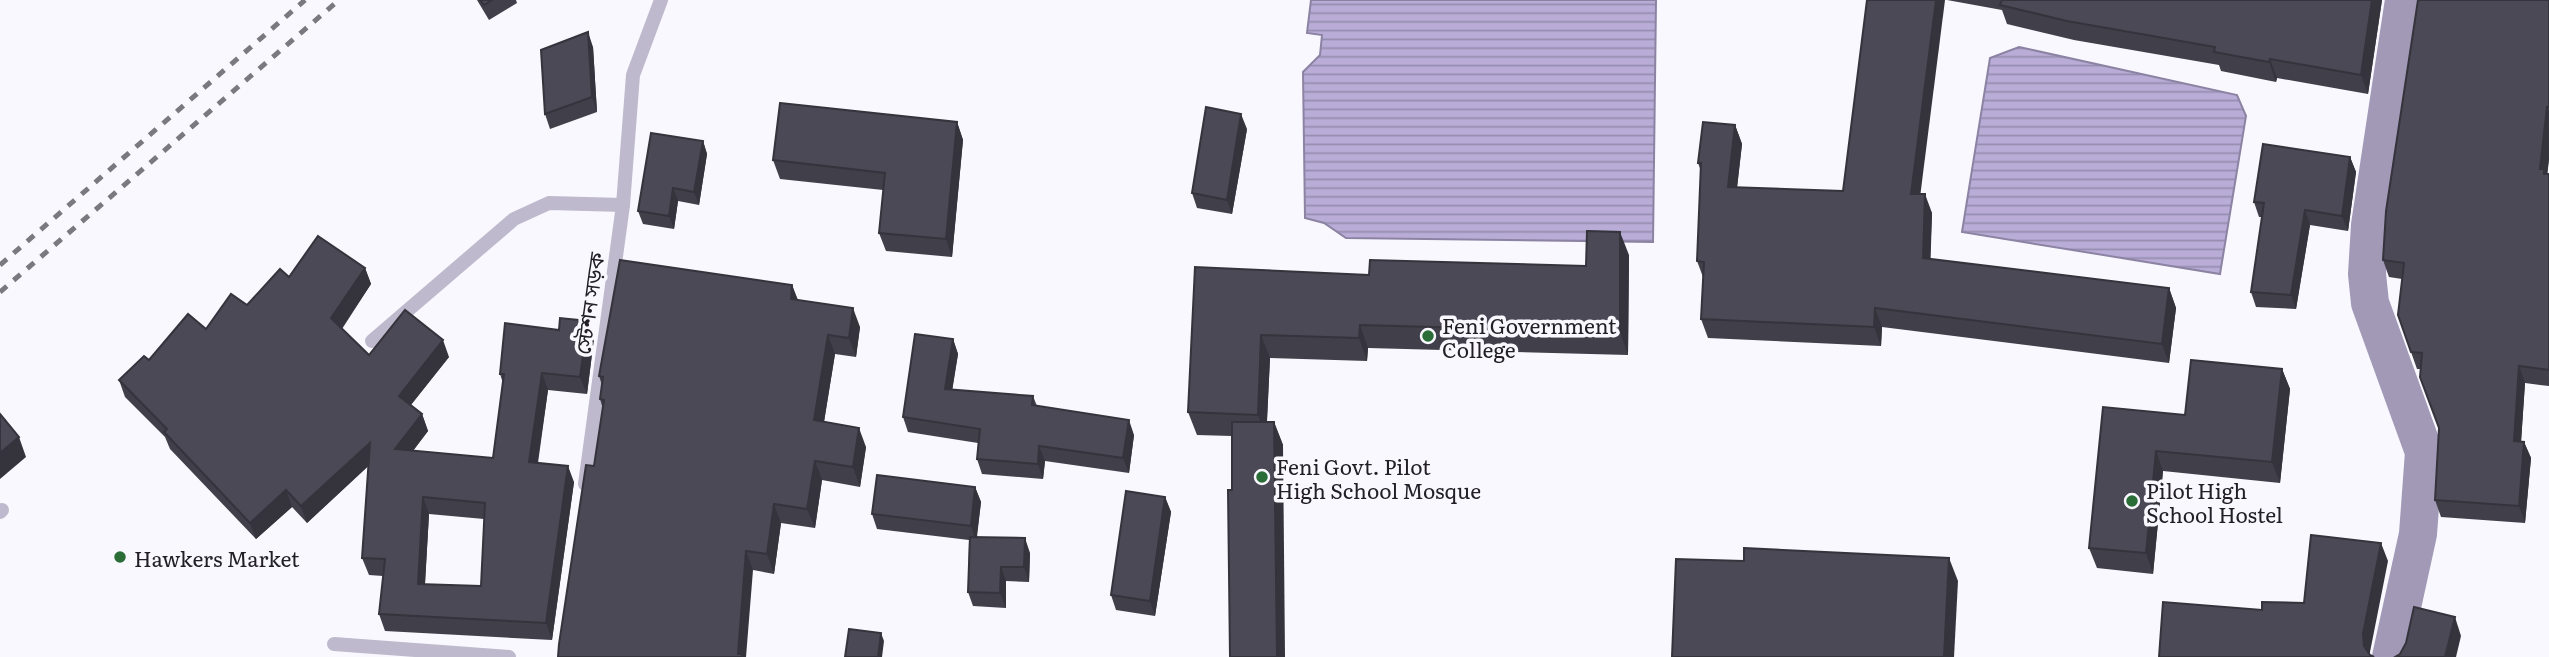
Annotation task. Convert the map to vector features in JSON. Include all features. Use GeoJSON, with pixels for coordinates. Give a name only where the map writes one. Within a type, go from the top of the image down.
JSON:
{"type":"FeatureCollection","features":[{"type":"Feature","properties":{"kind":"main road"},"geometry":{"type":"LineString","coordinates":[[2391,657],[2418,534],[2424,452],[2370,303],[2367,274],[2370,225],[2404,0]]}},
{"type":"Feature","properties":{"kind":"lane","name":"স্টেশন সড়ক"},"geometry":{"type":"LineString","coordinates":[[582,502],[623,205],[633,75],[661,0]]}},
{"type":"Feature","properties":{"kind":"lane"},"geometry":{"type":"LineString","coordinates":[[372,341],[514,219],[549,203],[623,205]]}},
{"type":"Feature","properties":{"kind":"lane"},"geometry":{"type":"LineString","coordinates":[[334,644],[509,657]]}},
{"type":"Feature","properties":{"kind":"shaded area"},"geometry":{"type":"Polygon","coordinates":[[[1311,0],[1656,0],[1653,242],[1346,238],[1324,223],[1305,218],[1303,72],[1320,55],[1322,35],[1307,33],[1311,0]]]}},
{"type":"Feature","properties":{"kind":"shaded area"},"geometry":{"type":"Polygon","coordinates":[[[2019,47],[2237,95],[2246,116],[2220,274],[1962,232],[1990,58],[2019,47]]]}},
{"type":"Feature","properties":{"kind":"building"},"geometry":{"type":"Polygon","coordinates":[[[1867,0],[1936,0],[1911,194],[1925,194],[1923,258],[2169,288],[2162,344],[1875,308],[1874,327],[1701,319],[1704,262],[1697,261],[1701,163],[1698,163],[1703,122],[1735,125],[1728,187],[1843,191],[1867,0]]]}},
{"type":"Feature","properties":{"kind":"building"},"geometry":{"type":"Polygon","coordinates":[[[2002,0],[2372,0],[2361,75],[2214,52],[2215,47],[2067,21],[2000,5],[2002,0]]]}},
{"type":"Feature","properties":{"kind":"building"},"geometry":{"type":"Polygon","coordinates":[[[2418,0],[2549,0],[2549,107],[2540,169],[2544,169],[2544,174],[2549,174],[2549,370],[2519,366],[2514,441],[2524,442],[2519,506],[2435,500],[2439,428],[2420,377],[2422,353],[2411,352],[2398,315],[2404,263],[2383,260],[2386,211],[2418,0]]]}},
{"type":"Feature","properties":{"kind":"building"},"geometry":{"type":"Polygon","coordinates":[[[588,32],[592,97],[545,114],[541,50],[588,32]]]}},
{"type":"Feature","properties":{"kind":"building"},"geometry":{"type":"Polygon","coordinates":[[[780,103],[957,122],[946,239],[879,233],[885,173],[773,160],[780,103]]]}},
{"type":"Feature","properties":{"kind":"building"},"geometry":{"type":"Polygon","coordinates":[[[1206,107],[1241,114],[1227,200],[1192,193],[1206,107]]]}},
{"type":"Feature","properties":{"kind":"building"},"geometry":{"type":"Polygon","coordinates":[[[651,133],[703,141],[694,192],[673,188],[669,216],[638,211],[651,133]]]}},
{"type":"Feature","properties":{"kind":"building"},"geometry":{"type":"Polygon","coordinates":[[[2263,144],[2350,157],[2342,216],[2305,210],[2291,295],[2251,292],[2264,203],[2254,202],[2263,144]]]}},
{"type":"Feature","properties":{"kind":"building"},"geometry":{"type":"Polygon","coordinates":[[[1587,231],[1620,232],[1620,332],[1360,325],[1359,338],[1261,335],[1258,415],[1188,412],[1195,267],[1369,275],[1370,260],[1586,266],[1587,231]]]}},
{"type":"Feature","properties":{"kind":"building"},"geometry":{"type":"Polygon","coordinates":[[[318,236],[365,268],[331,318],[369,355],[405,310],[443,340],[399,396],[422,414],[395,449],[493,458],[504,374],[500,374],[505,323],[559,330],[560,318],[588,321],[580,377],[542,373],[529,462],[568,466],[546,623],[379,614],[385,559],[362,558],[370,443],[301,506],[286,490],[250,523],[164,432],[167,429],[119,380],[144,356],[149,360],[188,314],[206,329],[231,294],[247,305],[280,269],[289,277],[318,236]],[[423,497],[418,584],[481,586],[485,503],[423,497]]]}},
{"type":"Feature","properties":{"kind":"building"},"geometry":{"type":"Polygon","coordinates":[[[620,260],[792,285],[791,299],[853,308],[849,338],[828,335],[814,420],[859,428],[853,467],[815,461],[807,509],[774,504],[767,554],[746,551],[738,654],[742,654],[742,657],[558,657],[586,465],[594,466],[604,400],[600,399],[603,377],[599,376],[620,260]]]}},
{"type":"Feature","properties":{"kind":"building"},"geometry":{"type":"Polygon","coordinates":[[[915,334],[953,339],[945,389],[1033,396],[1032,405],[1129,420],[1123,458],[1039,446],[1038,464],[977,459],[980,429],[903,417],[915,334]]]}},
{"type":"Feature","properties":{"kind":"building"},"geometry":{"type":"Polygon","coordinates":[[[2191,360],[2282,369],[2272,462],[2156,451],[2146,553],[2089,548],[2103,407],[2185,415],[2191,360]]]}},
{"type":"Feature","properties":{"kind":"building"},"geometry":{"type":"Polygon","coordinates":[[[0,414],[19,437],[0,453],[0,414]]]}},
{"type":"Feature","properties":{"kind":"building"},"geometry":{"type":"Polygon","coordinates":[[[1232,422],[1274,422],[1277,657],[1230,657],[1228,490],[1232,490],[1232,422]]]}},
{"type":"Feature","properties":{"kind":"building"},"geometry":{"type":"Polygon","coordinates":[[[877,475],[975,487],[971,526],[872,514],[877,475]]]}},
{"type":"Feature","properties":{"kind":"building"},"geometry":{"type":"Polygon","coordinates":[[[1126,491],[1165,497],[1150,601],[1111,595],[1126,491]]]}},
{"type":"Feature","properties":{"kind":"building"},"geometry":{"type":"Polygon","coordinates":[[[2311,535],[2381,543],[2363,634],[2364,646],[2374,657],[2159,657],[2163,602],[2262,610],[2262,602],[2304,603],[2311,535]]]}},
{"type":"Feature","properties":{"kind":"building"},"geometry":{"type":"Polygon","coordinates":[[[970,537],[1025,538],[1024,567],[1001,567],[1000,593],[968,592],[970,537]]]}},
{"type":"Feature","properties":{"kind":"building"},"geometry":{"type":"Polygon","coordinates":[[[1744,548],[1949,558],[1944,657],[1672,657],[1676,559],[1744,561],[1744,548]]]}},
{"type":"Feature","properties":{"kind":"building"},"geometry":{"type":"Polygon","coordinates":[[[2414,607],[2455,617],[2445,657],[2395,657],[2406,643],[2414,607]]]}},
{"type":"Feature","properties":{"kind":"building"},"geometry":{"type":"Polygon","coordinates":[[[849,629],[881,633],[878,657],[845,657],[849,629]]]}},
{"type":"Feature","properties":{"kind":"railway"},"geometry":{"type":"LineString","coordinates":[[0,265],[305,0]]}},
{"type":"Feature","properties":{"kind":"railway"},"geometry":{"type":"LineString","coordinates":[[0,292],[339,0]]}},
{"type":"Feature","properties":{"kind":"place","name":"Feni Government College"},"geometry":{"type":"Point","coordinates":[1428,336]}},
{"type":"Feature","properties":{"kind":"place","name":"Feni Govt. Pilot High School Mosque"},"geometry":{"type":"Point","coordinates":[1262,477]}},
{"type":"Feature","properties":{"kind":"place","name":"Pilot High School Hostel"},"geometry":{"type":"Point","coordinates":[2132,501]}},
{"type":"Feature","properties":{"kind":"place","name":"Hawkers Market"},"geometry":{"type":"Point","coordinates":[120,557]}}]}
